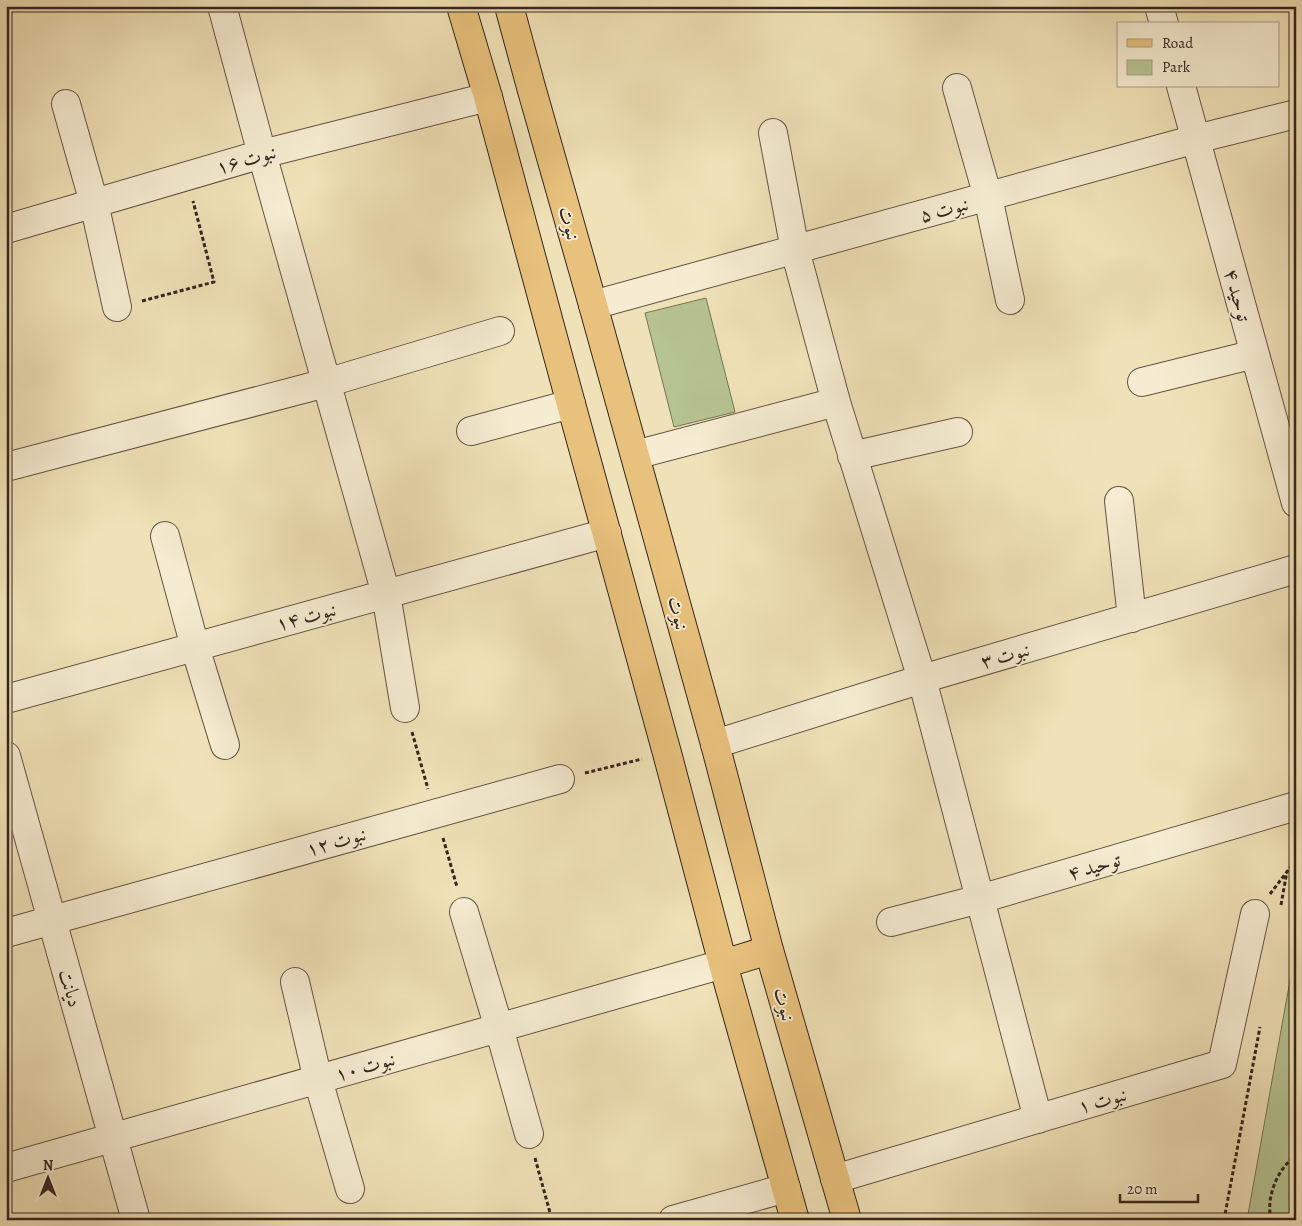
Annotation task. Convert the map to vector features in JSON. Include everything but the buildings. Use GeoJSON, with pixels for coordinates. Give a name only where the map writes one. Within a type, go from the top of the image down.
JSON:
{"type":"FeatureCollection","features":[{"type":"Feature","properties":{"kind":"main road"},"geometry":{"type":"LineString","coordinates":[[461,6],[488,97],[723,964],[795,1220]]}},
{"type":"Feature","properties":{"kind":"main road","name":"نبوت"},"geometry":{"type":"LineString","coordinates":[[509,6],[594,305],[770,950],[846,1220]]}},
{"type":"Feature","properties":{"kind":"main road"},"geometry":{"type":"LineString","coordinates":[[488,97],[531,87]]}},
{"type":"Feature","properties":{"kind":"main road"},"geometry":{"type":"LineString","coordinates":[[723,964],[770,950]]}},
{"type":"Feature","properties":{"kind":"street"},"geometry":{"type":"LineString","coordinates":[[222,6],[386,594],[405,708]]}},
{"type":"Feature","properties":{"kind":"street"},"geometry":{"type":"LineString","coordinates":[[1159,6],[1163,22]]}},
{"type":"Feature","properties":{"kind":"street"},"geometry":{"type":"LineString","coordinates":[[957,88],[988,197],[1010,300]]}},
{"type":"Feature","properties":{"kind":"street","name":"توحید ۴"},"geometry":{"type":"LineString","coordinates":[[1182,88],[1296,503]]}},
{"type":"Feature","properties":{"kind":"street","name":"نبوت ۱۶"},"geometry":{"type":"LineString","coordinates":[[6,229],[262,154],[488,97]]}},
{"type":"Feature","properties":{"kind":"street"},"geometry":{"type":"LineString","coordinates":[[66,104],[94,203],[117,307]]}},
{"type":"Feature","properties":{"kind":"street","name":"نبوت ۵"},"geometry":{"type":"LineString","coordinates":[[594,305],[1296,114]]}},
{"type":"Feature","properties":{"kind":"street"},"geometry":{"type":"LineString","coordinates":[[772,133],[795,250],[836,402],[922,678],[1038,1118]]}},
{"type":"Feature","properties":{"kind":"street"},"geometry":{"type":"LineString","coordinates":[[6,467],[326,383],[500,331]]}},
{"type":"Feature","properties":{"kind":"street"},"geometry":{"type":"LineString","coordinates":[[1142,382],[1255,354]]}},
{"type":"Feature","properties":{"kind":"street"},"geometry":{"type":"LineString","coordinates":[[635,455],[836,402]]}},
{"type":"Feature","properties":{"kind":"street"},"geometry":{"type":"LineString","coordinates":[[471,431],[571,404]]}},
{"type":"Feature","properties":{"kind":"street"},"geometry":{"type":"LineString","coordinates":[[852,456],[958,432]]}},
{"type":"Feature","properties":{"kind":"street"},"geometry":{"type":"LineString","coordinates":[[1119,501],[1132,618]]}},
{"type":"Feature","properties":{"kind":"street","name":"نبوت ۱۴"},"geometry":{"type":"LineString","coordinates":[[6,699],[607,533]]}},
{"type":"Feature","properties":{"kind":"street"},"geometry":{"type":"LineString","coordinates":[[165,536],[195,647],[225,745]]}},
{"type":"Feature","properties":{"kind":"street","name":"نبوت ۳"},"geometry":{"type":"LineString","coordinates":[[715,744],[922,678],[1296,570]]}},
{"type":"Feature","properties":{"kind":"street","name":"دیانت"},"geometry":{"type":"LineString","coordinates":[[6,756],[136,1220]]}},
{"type":"Feature","properties":{"kind":"street","name":"نبوت ۱۲"},"geometry":{"type":"LineString","coordinates":[[6,933],[560,779]]}},
{"type":"Feature","properties":{"kind":"street","name":"توحید ۴"},"geometry":{"type":"LineString","coordinates":[[890,922],[980,899],[1296,806]]}},
{"type":"Feature","properties":{"kind":"street"},"geometry":{"type":"LineString","coordinates":[[464,912],[529,1134]]}},
{"type":"Feature","properties":{"kind":"street","name":"نبوت ۱"},"geometry":{"type":"LineString","coordinates":[[835,1179],[1222,1064],[1268,912]]}},
{"type":"Feature","properties":{"kind":"street","name":"نبوت ۱۰"},"geometry":{"type":"LineString","coordinates":[[6,1168],[723,964]]}},
{"type":"Feature","properties":{"kind":"street"},"geometry":{"type":"LineString","coordinates":[[295,982],[318,1080],[350,1189]]}},
{"type":"Feature","properties":{"kind":"street"},"geometry":{"type":"LineString","coordinates":[[673,1220],[786,1188]]}},
{"type":"Feature","properties":{"kind":"path"},"geometry":{"type":"LineString","coordinates":[[117,307],[214,282],[187,176]]}},
{"type":"Feature","properties":{"kind":"path"},"geometry":{"type":"LineString","coordinates":[[560,779],[667,753]]}},
{"type":"Feature","properties":{"kind":"path"},"geometry":{"type":"LineString","coordinates":[[1268,912],[1287,872],[1296,860]]}},
{"type":"Feature","properties":{"kind":"path"},"geometry":{"type":"LineString","coordinates":[[1268,912],[1287,872]]}},
{"type":"Feature","properties":{"kind":"path"},"geometry":{"type":"LineString","coordinates":[[1224,1220],[1260,1026]]}},
{"type":"Feature","properties":{"kind":"path"},"geometry":{"type":"LineString","coordinates":[[529,1134],[552,1220]]}},
{"type":"Feature","properties":{"kind":"path"},"geometry":{"type":"LineString","coordinates":[[1270,1220],[1270,1197],[1278,1176],[1291,1159],[1296,1156]]}},
{"type":"Feature","properties":{"kind":"green space"},"geometry":{"type":"Polygon","coordinates":[[[706,298],[735,412],[674,427],[645,313],[706,298]]]}},
{"type":"Feature","properties":{"kind":"green space"},"geometry":{"type":"Polygon","coordinates":[[[1296,947],[1296,1220],[1247,1220],[1296,947]]]}}]}
